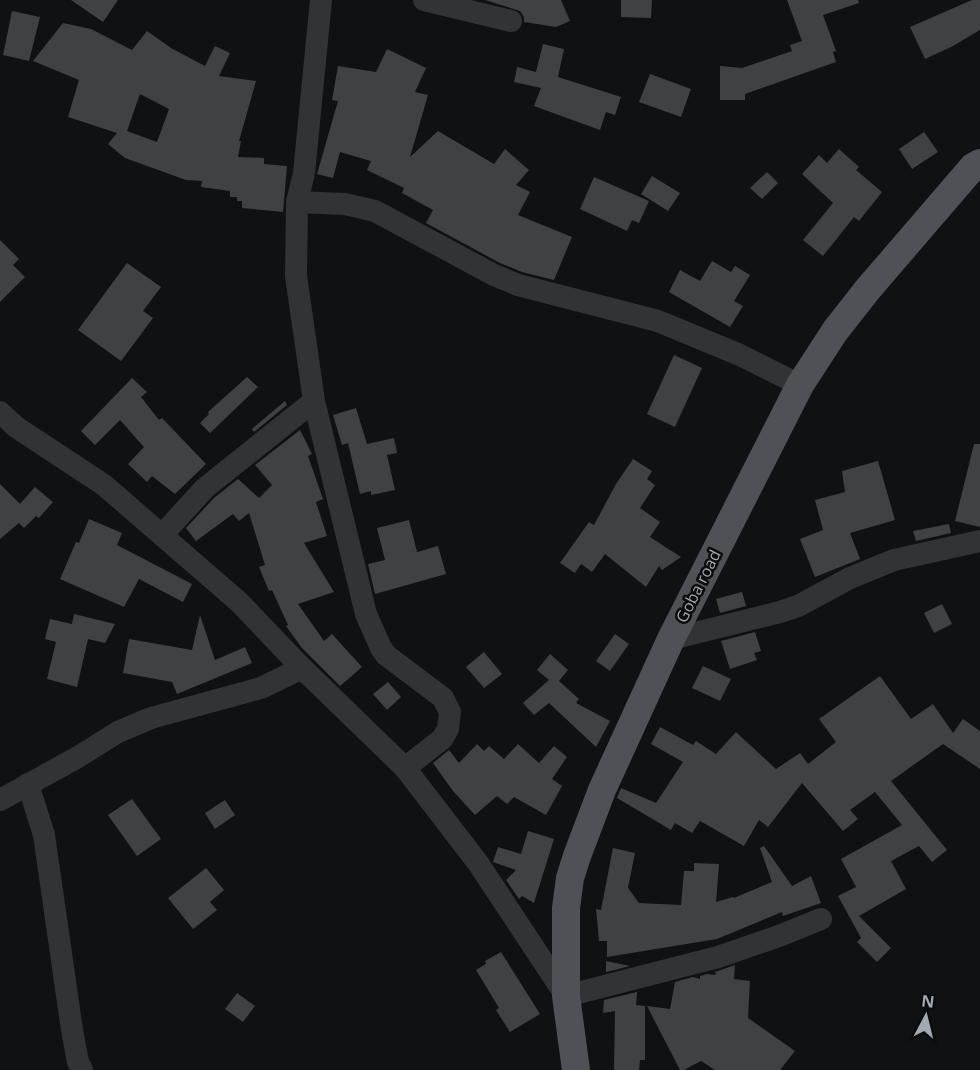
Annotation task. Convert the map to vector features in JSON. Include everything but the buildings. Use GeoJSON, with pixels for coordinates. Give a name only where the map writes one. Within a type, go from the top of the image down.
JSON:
{"type":"FeatureCollection","features":[{"type":"Feature","properties":{"kind":"main road","name":"Goba road"},"geometry":{"type":"LineString","coordinates":[[576,1070],[566,996],[566,908],[570,878],[602,790],[671,639],[800,385],[835,331],[868,289],[973,167],[980,163]]}},
{"type":"Feature","properties":{"kind":"street"},"geometry":{"type":"LineString","coordinates":[[321,0],[304,173],[297,202],[296,276],[314,401],[366,614],[386,655],[442,698],[450,712],[448,729],[442,739],[405,768]]}},
{"type":"Feature","properties":{"kind":"street"},"geometry":{"type":"LineString","coordinates":[[424,0],[511,21]]}},
{"type":"Feature","properties":{"kind":"street"},"geometry":{"type":"LineString","coordinates":[[297,202],[345,204],[375,211],[494,275],[518,285],[658,321],[740,355],[800,385]]}},
{"type":"Feature","properties":{"kind":"street"},"geometry":{"type":"LineString","coordinates":[[162,535],[205,488],[314,401]]}},
{"type":"Feature","properties":{"kind":"street"},"geometry":{"type":"LineString","coordinates":[[0,412],[16,427],[104,485],[239,602],[302,668],[405,768],[478,864],[566,996],[718,957],[821,919]]}},
{"type":"Feature","properties":{"kind":"street"},"geometry":{"type":"LineString","coordinates":[[671,639],[789,609],[815,598],[850,578],[894,560],[980,541]]}},
{"type":"Feature","properties":{"kind":"street"},"geometry":{"type":"LineString","coordinates":[[0,800],[118,732],[151,718],[261,688],[302,668]]}},
{"type":"Feature","properties":{"kind":"street"},"geometry":{"type":"LineString","coordinates":[[28,784],[44,835],[72,1030],[78,1062],[82,1070]]}}]}
